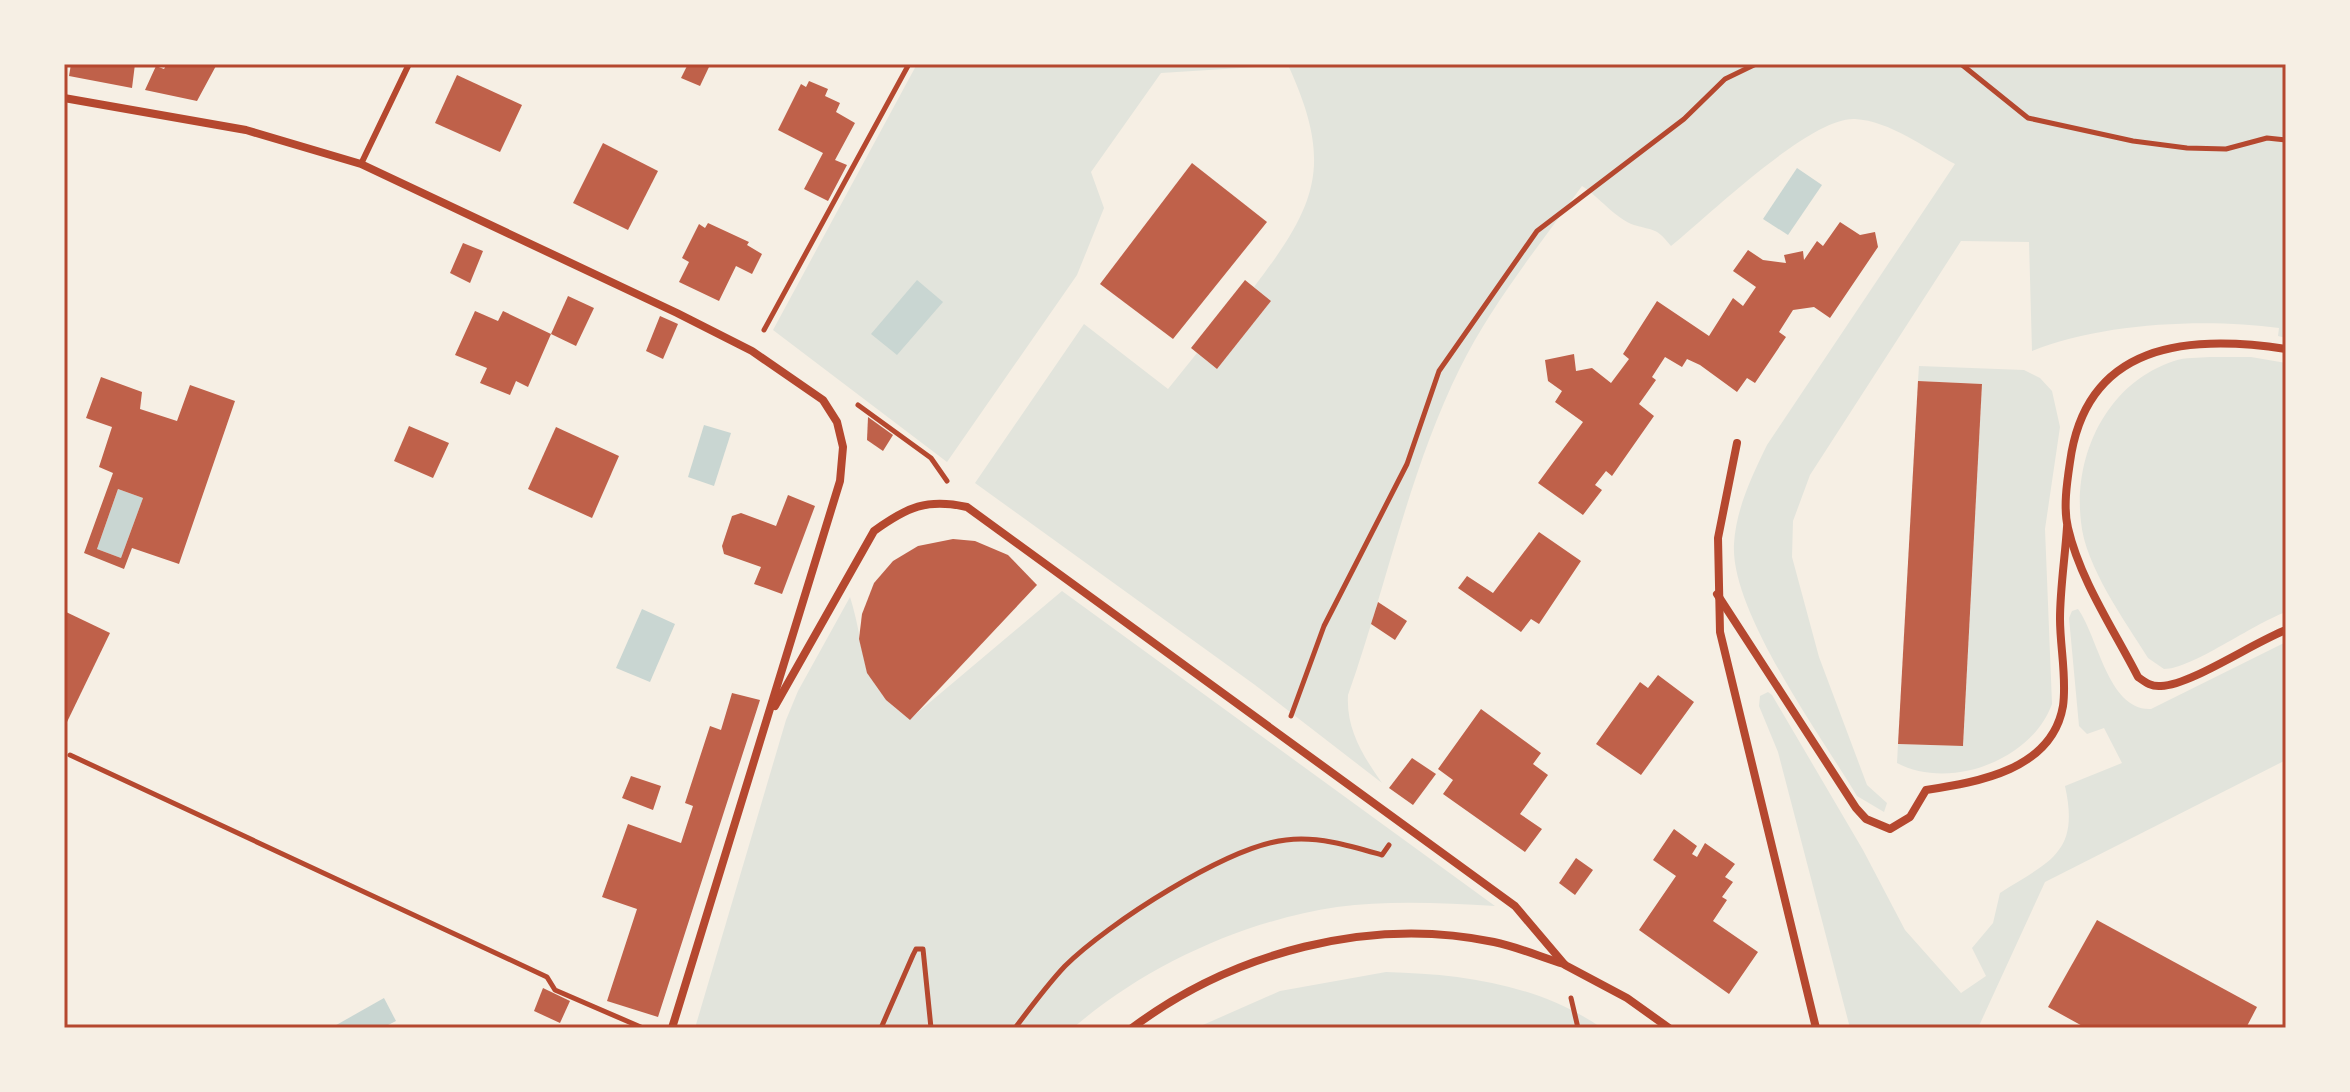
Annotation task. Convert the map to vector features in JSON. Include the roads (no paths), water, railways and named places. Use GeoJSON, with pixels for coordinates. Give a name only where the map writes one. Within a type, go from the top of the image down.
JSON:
{"type":"FeatureCollection","features":[{"type":"Feature","properties":{"kind":"street"},"geometry":{"type":"LineString","coordinates":[[64,98],[246,130],[361,164],[752,351],[823,400],[837,422],[843,447],[840,481],[672,1028]]}},
{"type":"Feature","properties":{"kind":"street"},"geometry":{"type":"LineString","coordinates":[[1717,594],[1856,808],[1866,819],[1890,829],[1910,817],[1926,790],[1995,776],[2014,768],[2031,756],[2053,731],[2063,704],[2060,616],[2072,444],[2090,402],[2115,370],[2134,357],[2193,346],[2286,349]]}},
{"type":"Feature","properties":{"kind":"street"},"geometry":{"type":"LineString","coordinates":[[1737,443],[1722,504],[1717,594],[1724,658],[1816,1028]]}},
{"type":"Feature","properties":{"kind":"street"},"geometry":{"type":"LineString","coordinates":[[767,722],[862,547],[874,531],[895,516],[920,505],[940,501],[967,507],[1515,906],[1565,965]]}},
{"type":"Feature","properties":{"kind":"street"},"geometry":{"type":"LineString","coordinates":[[2067,527],[2138,677],[2149,685],[2161,687],[2181,681],[2286,630]]}},
{"type":"Feature","properties":{"kind":"street"},"geometry":{"type":"LineString","coordinates":[[1132,1028],[1196,988],[1246,964],[1300,948],[1364,936],[1425,935],[1494,942],[1565,965],[1627,998],[1669,1028]]}},
{"type":"Feature","properties":{"kind":"lane"},"geometry":{"type":"LineString","coordinates":[[361,164],[409,64]]}}]}
